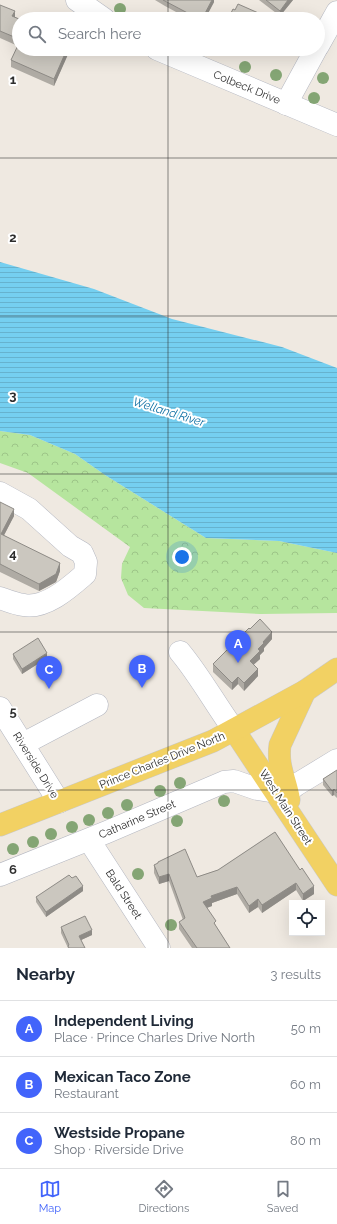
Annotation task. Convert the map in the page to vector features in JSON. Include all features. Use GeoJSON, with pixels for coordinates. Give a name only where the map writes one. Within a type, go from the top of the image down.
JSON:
{"type":"FeatureCollection","features":[{"type":"Feature","properties":{"kind":"main road","name":"Prince Charles Drive North"},"geometry":{"type":"LineString","coordinates":[[0,825],[214,741],[305,691],[337,669]]}},
{"type":"Feature","properties":{"kind":"main road"},"geometry":{"type":"LineString","coordinates":[[284,800],[279,761],[280,745],[305,691]]}},
{"type":"Feature","properties":{"kind":"main road","name":"West Main Street"},"geometry":{"type":"LineString","coordinates":[[234,730],[284,800],[337,885]]}},
{"type":"Feature","properties":{"kind":"street"},"geometry":{"type":"LineString","coordinates":[[78,0],[94,12]]}},
{"type":"Feature","properties":{"kind":"street"},"geometry":{"type":"LineString","coordinates":[[325,33],[337,12]]}},
{"type":"Feature","properties":{"kind":"street","name":"Colbeck Drive"},"geometry":{"type":"LineString","coordinates":[[173,56],[337,125]]}},
{"type":"Feature","properties":{"kind":"street"},"geometry":{"type":"LineString","coordinates":[[286,104],[312,56]]}},
{"type":"Feature","properties":{"kind":"street"},"geometry":{"type":"LineString","coordinates":[[0,493],[29,509],[70,546],[82,553],[86,562],[85,574],[67,590],[43,603],[25,606],[0,598]]}},
{"type":"Feature","properties":{"kind":"street"},"geometry":{"type":"LineString","coordinates":[[180,652],[192,666],[219,710],[234,730]]}},
{"type":"Feature","properties":{"kind":"street"},"geometry":{"type":"LineString","coordinates":[[23,744],[97,705]]}},
{"type":"Feature","properties":{"kind":"street","name":"Riverside Drive"},"geometry":{"type":"LineString","coordinates":[[0,708],[59,802]]}},
{"type":"Feature","properties":{"kind":"street"},"geometry":{"type":"LineString","coordinates":[[284,800],[312,774],[337,760]]}},
{"type":"Feature","properties":{"kind":"street","name":"Catharine Street"},"geometry":{"type":"LineString","coordinates":[[0,875],[89,840],[229,781],[238,782],[284,800]]}},
{"type":"Feature","properties":{"kind":"street","name":"Bald Street"},"geometry":{"type":"LineString","coordinates":[[89,840],[159,948]]}},
{"type":"Feature","properties":{"kind":"green space"},"geometry":{"type":"Polygon","coordinates":[[[0,431],[30,435],[75,454],[105,475],[206,538],[279,541],[337,553],[337,613],[260,614],[144,608],[128,595],[121,578],[122,564],[130,547],[28,473],[0,463],[0,431]]]}},
{"type":"Feature","properties":{"kind":"water","name":"Welland River"},"geometry":{"type":"Polygon","coordinates":[[[0,262],[94,289],[172,319],[282,347],[337,368],[337,553],[279,541],[206,538],[105,475],[75,454],[30,435],[0,431],[0,262]]]}},
{"type":"Feature","properties":{"kind":"building"},"geometry":{"type":"Polygon","coordinates":[[[163,0],[212,0],[206,12],[186,12],[163,0]]]}},
{"type":"Feature","properties":{"kind":"building"},"geometry":{"type":"Polygon","coordinates":[[[266,0],[288,0],[280,11],[266,0]]]}},
{"type":"Feature","properties":{"kind":"building"},"geometry":{"type":"Polygon","coordinates":[[[238,4],[256,12],[232,12],[233,9],[235,10],[238,4]]]}},
{"type":"Feature","properties":{"kind":"building"},"geometry":{"type":"Polygon","coordinates":[[[0,5],[15,11],[12,12],[12,36],[0,31],[0,5]]]}},
{"type":"Feature","properties":{"kind":"building"},"geometry":{"type":"Polygon","coordinates":[[[13,56],[64,56],[54,79],[11,60],[13,56]]]}},
{"type":"Feature","properties":{"kind":"building"},"geometry":{"type":"Polygon","coordinates":[[[0,502],[14,509],[1,534],[60,563],[56,574],[39,584],[0,564],[0,502]]]}},
{"type":"Feature","properties":{"kind":"building"},"geometry":{"type":"Polygon","coordinates":[[[260,619],[272,632],[258,649],[260,651],[250,661],[258,669],[244,683],[238,677],[232,683],[213,664],[260,619]]]}},
{"type":"Feature","properties":{"kind":"building"},"geometry":{"type":"Polygon","coordinates":[[[38,638],[47,653],[22,669],[13,654],[38,638]]]}},
{"type":"Feature","properties":{"kind":"building"},"geometry":{"type":"Polygon","coordinates":[[[337,770],[337,793],[334,789],[332,791],[323,779],[337,770]]]}},
{"type":"Feature","properties":{"kind":"building"},"geometry":{"type":"Polygon","coordinates":[[[275,832],[300,870],[302,868],[314,886],[303,894],[296,883],[262,905],[258,899],[249,906],[237,887],[211,896],[212,898],[203,902],[216,921],[214,923],[230,948],[197,948],[179,922],[185,918],[169,874],[159,877],[154,865],[185,849],[197,877],[218,870],[275,832]]]}},
{"type":"Feature","properties":{"kind":"building"},"geometry":{"type":"Polygon","coordinates":[[[69,875],[72,878],[76,876],[83,886],[46,912],[36,897],[69,875]]]}},
{"type":"Feature","properties":{"kind":"building"},"geometry":{"type":"Polygon","coordinates":[[[85,916],[92,930],[79,936],[85,948],[69,948],[61,927],[85,916]]]}},
{"type":"Feature","properties":{"kind":"place","name":"Independent Living"},"geometry":{"type":"Point","coordinates":[238,663]}},
{"type":"Feature","properties":{"kind":"place","name":"Mexican Taco Zone"},"geometry":{"type":"Point","coordinates":[142,688]}},
{"type":"Feature","properties":{"kind":"place","name":"Westside Propane"},"geometry":{"type":"Point","coordinates":[49,689]}}]}
